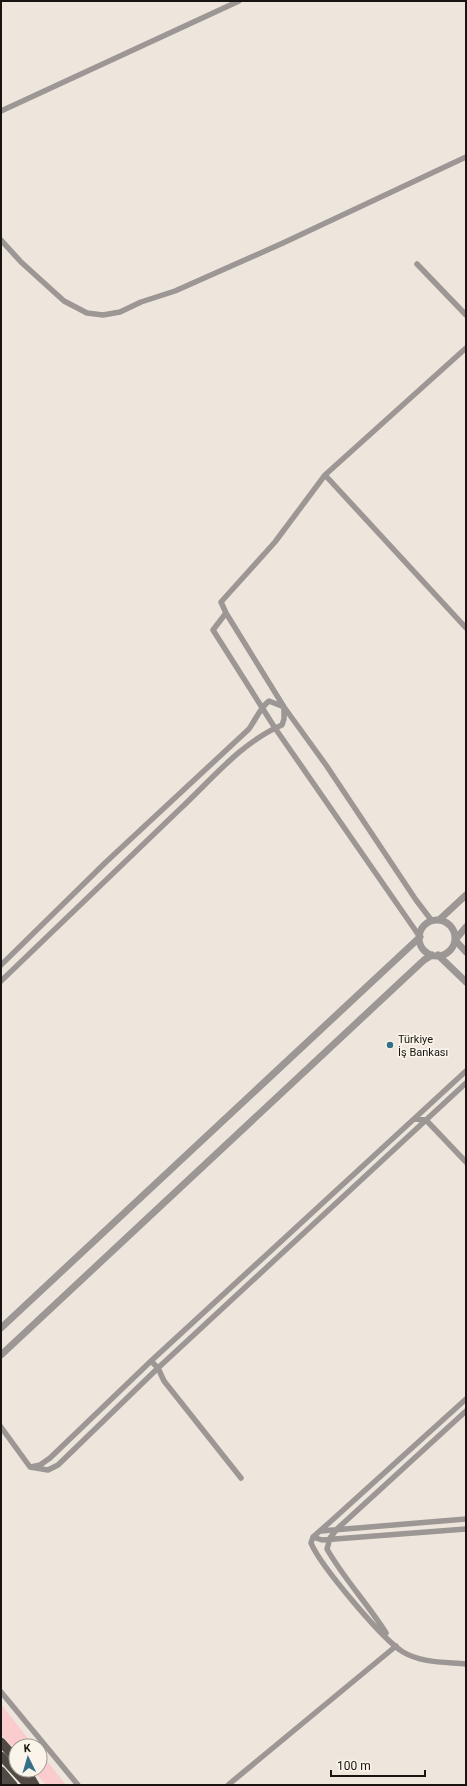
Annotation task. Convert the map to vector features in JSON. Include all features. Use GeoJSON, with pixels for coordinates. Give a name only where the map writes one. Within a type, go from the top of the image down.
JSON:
{"type":"FeatureCollection","features":[{"type":"Feature","properties":{"kind":"highway"},"geometry":{"type":"LineString","coordinates":[[1,1742],[8,1750]]}},
{"type":"Feature","properties":{"kind":"highway"},"geometry":{"type":"LineString","coordinates":[[1,1756],[28,1785]]}},
{"type":"Feature","properties":{"kind":"highway"},"geometry":{"type":"LineString","coordinates":[[1,1771],[13,1785]]}},
{"type":"Feature","properties":{"kind":"street"},"geometry":{"type":"LineString","coordinates":[[1,111],[239,1]]}},
{"type":"Feature","properties":{"kind":"street"},"geometry":{"type":"LineString","coordinates":[[1,240],[64,301],[87,313],[103,314],[120,312],[141,302],[175,291],[283,243],[466,157]]}},
{"type":"Feature","properties":{"kind":"street"},"geometry":{"type":"LineString","coordinates":[[417,264],[466,315]]}},
{"type":"Feature","properties":{"kind":"street"},"geometry":{"type":"LineString","coordinates":[[466,348],[325,475],[275,542],[221,602],[226,613],[284,707],[326,765],[416,900],[436,920],[445,921],[451,926],[454,932],[455,940],[466,952]]}},
{"type":"Feature","properties":{"kind":"street"},"geometry":{"type":"LineString","coordinates":[[325,475],[466,628]]}},
{"type":"Feature","properties":{"kind":"street"},"geometry":{"type":"LineString","coordinates":[[226,613],[213,630],[275,728],[420,937]]}},
{"type":"Feature","properties":{"kind":"street"},"geometry":{"type":"LineString","coordinates":[[1,965],[106,862],[249,729],[258,716],[262,706],[269,701],[284,707]]}},
{"type":"Feature","properties":{"kind":"street"},"geometry":{"type":"LineString","coordinates":[[1,981],[114,870],[241,752],[264,733],[282,725],[284,719],[284,707]]}},
{"type":"Feature","properties":{"kind":"street"},"geometry":{"type":"LineString","coordinates":[[466,895],[436,920],[426,924],[421,931],[420,937],[420,943],[424,950],[435,955],[466,982]]}},
{"type":"Feature","properties":{"kind":"street"},"geometry":{"type":"LineString","coordinates":[[1,1355],[424,960],[450,950],[455,940],[466,927]]}},
{"type":"Feature","properties":{"kind":"street"},"geometry":{"type":"LineString","coordinates":[[1,1328],[420,937]]}},
{"type":"Feature","properties":{"kind":"street"},"geometry":{"type":"LineString","coordinates":[[30,1467],[40,1465],[50,1458],[151,1361],[466,1071]]}},
{"type":"Feature","properties":{"kind":"street"},"geometry":{"type":"LineString","coordinates":[[1,1427],[30,1467],[48,1470],[58,1465],[158,1368],[466,1083]]}},
{"type":"Feature","properties":{"kind":"street"},"geometry":{"type":"LineString","coordinates":[[414,1119],[426,1120],[466,1162]]}},
{"type":"Feature","properties":{"kind":"street"},"geometry":{"type":"LineString","coordinates":[[358,1170],[364,1177]]}},
{"type":"Feature","properties":{"kind":"street"},"geometry":{"type":"LineString","coordinates":[[281,1242],[287,1249]]}},
{"type":"Feature","properties":{"kind":"street"},"geometry":{"type":"LineString","coordinates":[[151,1361],[158,1368],[164,1381],[241,1478]]}},
{"type":"Feature","properties":{"kind":"street"},"geometry":{"type":"LineString","coordinates":[[466,1399],[313,1537],[311,1543],[324,1565],[367,1618],[403,1652],[426,1660],[466,1664]]}},
{"type":"Feature","properties":{"kind":"street"},"geometry":{"type":"LineString","coordinates":[[328,1549],[330,1538],[337,1529],[466,1411]]}},
{"type":"Feature","properties":{"kind":"street"},"geometry":{"type":"LineString","coordinates":[[320,1531],[466,1519]]}},
{"type":"Feature","properties":{"kind":"street"},"geometry":{"type":"LineString","coordinates":[[313,1537],[322,1540],[330,1538],[466,1529]]}},
{"type":"Feature","properties":{"kind":"street"},"geometry":{"type":"LineString","coordinates":[[322,1540],[334,1560],[373,1613],[390,1640]]}},
{"type":"Feature","properties":{"kind":"street"},"geometry":{"type":"LineString","coordinates":[[228,1785],[396,1646]]}},
{"type":"Feature","properties":{"kind":"street"},"geometry":{"type":"LineString","coordinates":[[1,1692],[78,1785]]}},
{"type":"Feature","properties":{"kind":"shaded area"},"geometry":{"type":"Polygon","coordinates":[[[1,1704],[28,1738],[8,1738],[8,1742],[1,1734],[1,1704]]]}},
{"type":"Feature","properties":{"kind":"shaded area"},"geometry":{"type":"Polygon","coordinates":[[[48,1762],[66,1785],[46,1785],[40,1778],[48,1778],[48,1762]]]}},
{"type":"Feature","properties":{"kind":"place","name":"Türkiye İş Bankası"},"geometry":{"type":"Point","coordinates":[390,1045]}}]}
